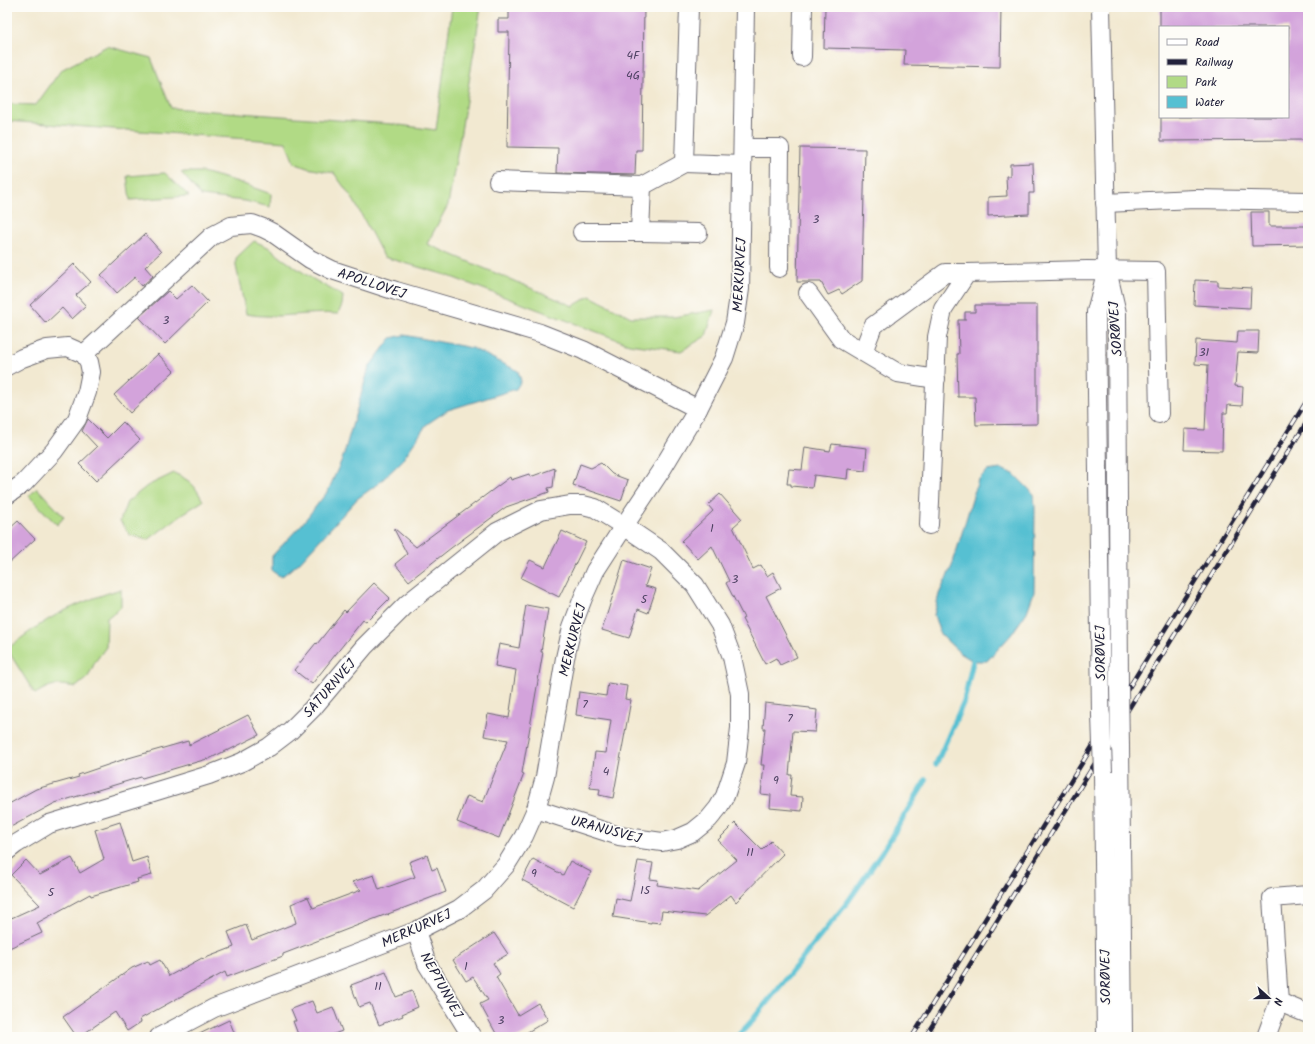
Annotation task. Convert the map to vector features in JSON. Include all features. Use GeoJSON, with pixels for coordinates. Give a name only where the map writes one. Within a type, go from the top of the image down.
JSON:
{"type":"FeatureCollection","features":[{"type":"Feature","properties":{"kind":"street"},"geometry":{"type":"LineString","coordinates":[[684,164],[689,7]]}},
{"type":"Feature","properties":{"kind":"street","name":"MERKURVEJ"},"geometry":{"type":"LineString","coordinates":[[159,1037],[214,1008],[416,931],[459,909],[484,890],[506,865],[524,836],[536,809],[545,777],[565,658],[572,627],[582,598],[595,572],[662,469],[698,409],[724,358],[735,323],[740,289],[745,7]]}},
{"type":"Feature","properties":{"kind":"street"},"geometry":{"type":"LineString","coordinates":[[802,57],[803,7]]}},
{"type":"Feature","properties":{"kind":"street","name":"SORØVEJ"},"geometry":{"type":"LineString","coordinates":[[1101,7],[1107,270],[1116,313],[1123,1037]]}},
{"type":"Feature","properties":{"kind":"street"},"geometry":{"type":"LineString","coordinates":[[498,181],[642,186],[684,164],[742,156],[780,148],[779,268]]}},
{"type":"Feature","properties":{"kind":"street"},"geometry":{"type":"LineString","coordinates":[[640,232],[642,186]]}},
{"type":"Feature","properties":{"kind":"street"},"geometry":{"type":"LineString","coordinates":[[1105,203],[1195,200],[1308,201]]}},
{"type":"Feature","properties":{"kind":"street","name":"APOLLOVEJ"},"geometry":{"type":"LineString","coordinates":[[84,354],[212,236],[231,226],[252,224],[273,233],[310,259],[332,270],[396,291],[540,333],[584,350],[698,409]]}},
{"type":"Feature","properties":{"kind":"street"},"geometry":{"type":"LineString","coordinates":[[582,232],[698,233]]}},
{"type":"Feature","properties":{"kind":"street"},"geometry":{"type":"LineString","coordinates":[[863,352],[873,326],[946,273],[1107,270],[1156,271],[1159,414]]}},
{"type":"Feature","properties":{"kind":"street","name":"SORØVEJ"},"geometry":{"type":"LineString","coordinates":[[1106,1037],[1096,312],[1107,270]]}},
{"type":"Feature","properties":{"kind":"street"},"geometry":{"type":"LineString","coordinates":[[930,525],[937,337],[943,309],[967,273]]}},
{"type":"Feature","properties":{"kind":"street"},"geometry":{"type":"LineString","coordinates":[[808,293],[841,339],[898,373],[936,379]]}},
{"type":"Feature","properties":{"kind":"street"},"geometry":{"type":"LineString","coordinates":[[7,366],[22,358],[47,349],[68,347],[84,354],[89,362],[91,372],[87,392],[77,419],[54,451],[24,483],[7,495]]}},
{"type":"Feature","properties":{"kind":"street","name":"SATURNVEJ"},"geometry":{"type":"LineString","coordinates":[[7,851],[49,824],[209,775],[242,762],[269,747],[290,731],[312,709],[364,648],[407,604],[497,532],[541,510],[570,505],[583,505],[595,508],[624,526]]}},
{"type":"Feature","properties":{"kind":"street","name":"URANUSVEJ"},"geometry":{"type":"LineString","coordinates":[[536,809],[619,836],[662,842],[677,839],[694,832],[709,819],[725,796],[731,780],[739,746],[740,694],[732,657],[720,625],[694,585],[661,551],[624,526]]}},
{"type":"Feature","properties":{"kind":"street"},"geometry":{"type":"LineString","coordinates":[[1266,1037],[1279,1002],[1272,898],[1308,895]]}},
{"type":"Feature","properties":{"kind":"street","name":"NEPTUNVEJ"},"geometry":{"type":"LineString","coordinates":[[416,931],[427,964],[472,1037]]}},
{"type":"Feature","properties":{"kind":"street"},"geometry":{"type":"LineString","coordinates":[[1279,1002],[1308,1014]]}},
{"type":"Feature","properties":{"kind":"green space"},"geometry":{"type":"Polygon","coordinates":[[[452,7],[481,7],[448,205],[427,244],[573,306],[590,296],[631,317],[674,317],[714,310],[706,336],[681,351],[629,344],[446,275],[384,257],[354,201],[334,173],[307,168],[294,163],[286,142],[7,121],[7,104],[36,105],[61,70],[107,46],[151,58],[171,108],[392,124],[436,130],[452,7]]]}},
{"type":"Feature","properties":{"kind":"green space"},"geometry":{"type":"Polygon","coordinates":[[[181,172],[202,172],[235,181],[271,194],[270,207],[245,201],[201,196],[181,172]]]}},
{"type":"Feature","properties":{"kind":"green space"},"geometry":{"type":"Polygon","coordinates":[[[165,173],[189,196],[130,200],[127,176],[165,173]]]}},
{"type":"Feature","properties":{"kind":"green space"},"geometry":{"type":"Polygon","coordinates":[[[254,241],[268,247],[313,279],[343,296],[342,305],[338,314],[326,313],[257,316],[246,314],[236,266],[236,258],[254,241]]]}},
{"type":"Feature","properties":{"kind":"green space"},"geometry":{"type":"Polygon","coordinates":[[[174,473],[192,484],[203,501],[181,515],[148,540],[130,535],[120,521],[127,502],[147,486],[174,473]]]}},
{"type":"Feature","properties":{"kind":"green space"},"geometry":{"type":"Polygon","coordinates":[[[37,488],[64,517],[57,525],[29,496],[37,488]]]}},
{"type":"Feature","properties":{"kind":"green space"},"geometry":{"type":"Polygon","coordinates":[[[121,589],[121,607],[107,618],[106,647],[95,662],[88,677],[76,687],[55,685],[35,694],[7,649],[34,628],[56,615],[99,596],[121,589]]]}},
{"type":"Feature","properties":{"kind":"water"},"geometry":{"type":"Polygon","coordinates":[[[404,335],[472,348],[518,371],[521,381],[516,389],[448,410],[427,424],[401,462],[379,483],[357,499],[299,563],[281,577],[272,571],[272,556],[302,524],[328,491],[343,457],[369,367],[391,338],[404,335]]]}},
{"type":"Feature","properties":{"kind":"water"},"geometry":{"type":"Polygon","coordinates":[[[1001,469],[1014,474],[1034,494],[1034,592],[1027,612],[1011,635],[987,661],[973,661],[960,653],[940,634],[934,615],[939,594],[952,566],[978,480],[987,471],[1001,469]]]}},
{"type":"Feature","properties":{"kind":"building"},"geometry":{"type":"Polygon","coordinates":[[[509,7],[644,7],[642,150],[636,150],[635,175],[557,173],[558,148],[507,147],[509,32],[498,32],[498,19],[509,19],[509,7]]]}},
{"type":"Feature","properties":{"kind":"building"},"geometry":{"type":"Polygon","coordinates":[[[825,7],[1001,7],[1000,67],[904,65],[905,50],[824,48],[825,7]]]}},
{"type":"Feature","properties":{"kind":"building"},"geometry":{"type":"Polygon","coordinates":[[[1160,7],[1308,7],[1308,140],[1161,141],[1161,118],[1289,118],[1289,26],[1160,26],[1160,7]]]}},
{"type":"Feature","properties":{"kind":"building"},"geometry":{"type":"Polygon","coordinates":[[[800,148],[865,149],[862,281],[842,294],[839,290],[828,295],[821,282],[797,282],[800,148]]]}},
{"type":"Feature","properties":{"kind":"building"},"geometry":{"type":"Polygon","coordinates":[[[1033,163],[1034,193],[1029,193],[1029,214],[988,216],[988,197],[1007,196],[1006,176],[1010,176],[1010,164],[1033,163]]]}},
{"type":"Feature","properties":{"kind":"building"},"geometry":{"type":"Polygon","coordinates":[[[1251,212],[1269,212],[1269,226],[1308,226],[1308,245],[1252,246],[1251,212]]]}},
{"type":"Feature","properties":{"kind":"building"},"geometry":{"type":"Polygon","coordinates":[[[145,234],[161,252],[145,267],[153,276],[142,286],[135,277],[117,293],[101,275],[145,234]]]}},
{"type":"Feature","properties":{"kind":"building"},"geometry":{"type":"Polygon","coordinates":[[[74,264],[91,282],[76,295],[86,306],[72,319],[62,308],[46,323],[30,305],[74,264]]]}},
{"type":"Feature","properties":{"kind":"building"},"geometry":{"type":"Polygon","coordinates":[[[1195,280],[1218,281],[1218,286],[1251,288],[1250,308],[1194,305],[1195,280]]]}},
{"type":"Feature","properties":{"kind":"building"},"geometry":{"type":"Polygon","coordinates":[[[192,285],[208,302],[165,344],[139,317],[168,291],[176,299],[192,285]]]}},
{"type":"Feature","properties":{"kind":"building"},"geometry":{"type":"Polygon","coordinates":[[[975,305],[1037,305],[1037,424],[976,425],[975,397],[958,397],[958,320],[965,320],[965,312],[975,312],[975,305]]]}},
{"type":"Feature","properties":{"kind":"building"},"geometry":{"type":"Polygon","coordinates":[[[1238,331],[1259,331],[1258,353],[1238,352],[1235,386],[1243,387],[1242,406],[1228,405],[1227,413],[1223,413],[1222,451],[1184,450],[1185,429],[1205,430],[1208,365],[1195,364],[1196,340],[1237,343],[1238,331]]]}},
{"type":"Feature","properties":{"kind":"building"},"geometry":{"type":"Polygon","coordinates":[[[158,354],[174,371],[130,413],[114,395],[158,354]]]}},
{"type":"Feature","properties":{"kind":"building"},"geometry":{"type":"Polygon","coordinates":[[[88,419],[107,438],[123,422],[140,440],[96,481],[79,464],[97,447],[82,431],[88,419]]]}},
{"type":"Feature","properties":{"kind":"building"},"geometry":{"type":"Polygon","coordinates":[[[832,444],[867,448],[865,471],[848,469],[847,479],[814,475],[812,488],[791,486],[791,484],[787,484],[789,469],[802,470],[805,447],[830,451],[832,444]]]}},
{"type":"Feature","properties":{"kind":"building"},"geometry":{"type":"Polygon","coordinates":[[[601,463],[612,474],[628,480],[621,501],[573,485],[580,464],[591,468],[601,463]]]}},
{"type":"Feature","properties":{"kind":"building"},"geometry":{"type":"Polygon","coordinates":[[[555,468],[553,487],[548,488],[549,492],[506,507],[409,581],[395,564],[407,554],[394,529],[416,547],[510,477],[511,480],[529,474],[530,477],[555,468]]]}},
{"type":"Feature","properties":{"kind":"building"},"geometry":{"type":"Polygon","coordinates":[[[720,494],[742,519],[733,527],[753,569],[761,565],[767,576],[773,572],[781,588],[766,596],[797,657],[780,665],[776,658],[765,664],[742,619],[744,618],[726,583],[729,581],[712,546],[698,559],[681,541],[713,511],[708,505],[720,494]]]}},
{"type":"Feature","properties":{"kind":"building"},"geometry":{"type":"Polygon","coordinates":[[[18,521],[35,539],[7,565],[7,531],[18,521]]]}},
{"type":"Feature","properties":{"kind":"building"},"geometry":{"type":"Polygon","coordinates":[[[562,531],[586,542],[559,597],[521,578],[530,560],[545,567],[562,531]]]}},
{"type":"Feature","properties":{"kind":"building"},"geometry":{"type":"Polygon","coordinates":[[[624,560],[651,569],[645,586],[656,589],[648,613],[638,609],[629,638],[602,630],[624,560]]]}},
{"type":"Feature","properties":{"kind":"building"},"geometry":{"type":"Polygon","coordinates":[[[374,583],[390,598],[366,622],[363,620],[312,684],[294,670],[344,610],[346,612],[374,583]]]}},
{"type":"Feature","properties":{"kind":"building"},"geometry":{"type":"Polygon","coordinates":[[[526,605],[548,609],[541,652],[543,652],[522,773],[524,774],[499,838],[457,822],[467,796],[483,802],[508,740],[484,736],[488,714],[509,718],[516,670],[495,666],[499,644],[519,648],[526,605]]]}},
{"type":"Feature","properties":{"kind":"building"},"geometry":{"type":"Polygon","coordinates":[[[608,683],[627,686],[625,699],[631,700],[613,798],[599,795],[600,789],[590,788],[595,752],[606,753],[611,720],[576,715],[579,692],[606,696],[608,683]]]}},
{"type":"Feature","properties":{"kind":"building"},"geometry":{"type":"Polygon","coordinates":[[[765,703],[817,710],[815,732],[793,731],[789,775],[792,775],[790,796],[803,797],[802,811],[770,808],[771,795],[761,794],[764,765],[761,765],[765,728],[763,728],[765,703]]]}},
{"type":"Feature","properties":{"kind":"building"},"geometry":{"type":"Polygon","coordinates":[[[248,715],[259,735],[227,751],[207,760],[142,778],[141,777],[55,803],[7,829],[7,805],[36,789],[79,777],[78,775],[125,759],[188,741],[189,745],[248,715]]]}},
{"type":"Feature","properties":{"kind":"building"},"geometry":{"type":"Polygon","coordinates":[[[120,822],[132,862],[147,857],[152,875],[137,879],[138,882],[91,896],[90,894],[37,923],[42,933],[7,949],[7,920],[40,905],[11,875],[26,860],[40,875],[72,858],[80,873],[104,859],[95,830],[120,822]]]}},
{"type":"Feature","properties":{"kind":"building"},"geometry":{"type":"Polygon","coordinates":[[[735,823],[762,850],[771,841],[783,854],[736,902],[731,895],[705,916],[662,911],[660,923],[613,917],[616,898],[630,901],[638,861],[653,863],[650,879],[658,880],[657,885],[698,891],[737,860],[718,840],[735,823]]]}},
{"type":"Feature","properties":{"kind":"building"},"geometry":{"type":"Polygon","coordinates":[[[427,855],[432,870],[437,868],[446,892],[227,977],[225,972],[140,1019],[141,1022],[127,1031],[115,1012],[77,1037],[63,1017],[132,968],[148,961],[150,965],[160,960],[169,976],[202,958],[203,959],[234,947],[228,932],[246,925],[252,940],[296,923],[291,904],[308,897],[313,908],[361,890],[352,882],[374,875],[379,890],[415,877],[409,862],[427,855]]]}},
{"type":"Feature","properties":{"kind":"building"},"geometry":{"type":"Polygon","coordinates":[[[533,859],[563,875],[570,861],[591,872],[573,907],[522,880],[533,859]]]}},
{"type":"Feature","properties":{"kind":"building"},"geometry":{"type":"Polygon","coordinates":[[[494,933],[508,954],[493,963],[500,974],[496,977],[518,1015],[538,1003],[548,1020],[519,1037],[498,1037],[480,1004],[488,1000],[473,977],[466,981],[453,960],[494,933]]]}},
{"type":"Feature","properties":{"kind":"building"},"geometry":{"type":"Polygon","coordinates":[[[386,972],[396,997],[412,991],[418,1007],[402,1014],[403,1016],[379,1025],[370,1003],[359,1007],[351,985],[386,972]]]}},
{"type":"Feature","properties":{"kind":"building"},"geometry":{"type":"Polygon","coordinates":[[[312,1001],[317,1013],[333,1007],[342,1031],[326,1037],[299,1037],[293,1021],[296,1021],[291,1009],[312,1001]]]}},
{"type":"Feature","properties":{"kind":"building"},"geometry":{"type":"Polygon","coordinates":[[[229,1020],[236,1037],[193,1037],[229,1020]]]}},
{"type":"Feature","properties":{"kind":"waterway"},"geometry":{"type":"LineString","coordinates":[[936,764],[964,701],[973,661]]}},
{"type":"Feature","properties":{"kind":"waterway"},"geometry":{"type":"LineString","coordinates":[[737,1037],[751,1022],[847,903],[881,854],[926,780]]}},
{"type":"Feature","properties":{"kind":"railway"},"geometry":{"type":"LineString","coordinates":[[912,1037],[1308,399]]}},
{"type":"Feature","properties":{"kind":"railway"},"geometry":{"type":"LineString","coordinates":[[925,1037],[1308,420]]}}]}
